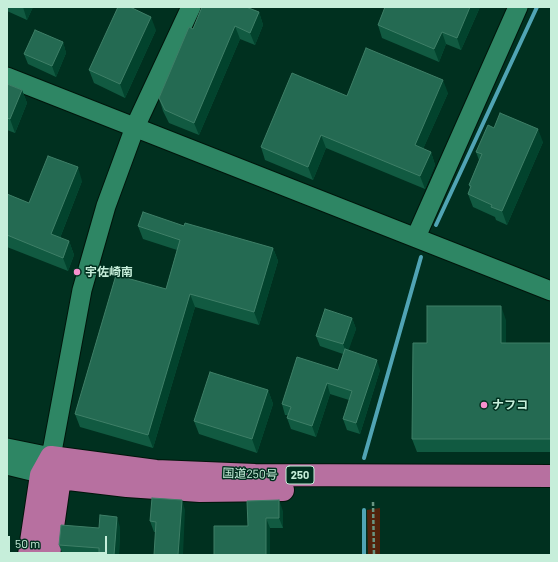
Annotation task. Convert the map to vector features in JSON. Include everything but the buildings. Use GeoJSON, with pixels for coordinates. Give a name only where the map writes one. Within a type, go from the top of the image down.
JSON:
{"type":"FeatureCollection","features":[{"type":"Feature","properties":{"kind":"highway","name":"国道250号"},"geometry":{"type":"LineString","coordinates":[[51,470],[156,471],[255,475],[551,476]]}},
{"type":"Feature","properties":{"kind":"highway","name":"国道250号"},"geometry":{"type":"LineString","coordinates":[[51,470],[127,486],[200,491],[551,490]]}},
{"type":"Feature","properties":{"kind":"highway"},"geometry":{"type":"LineString","coordinates":[[29,555],[51,470]]}},
{"type":"Feature","properties":{"kind":"highway"},"geometry":{"type":"LineString","coordinates":[[49,555],[51,470]]}},
{"type":"Feature","properties":{"kind":"street"},"geometry":{"type":"LineString","coordinates":[[51,470],[82,290],[106,206],[135,128],[191,7]]}},
{"type":"Feature","properties":{"kind":"street"},"geometry":{"type":"LineString","coordinates":[[416,237],[518,7]]}},
{"type":"Feature","properties":{"kind":"street"},"geometry":{"type":"LineString","coordinates":[[7,77],[551,291]]}},
{"type":"Feature","properties":{"kind":"street"},"geometry":{"type":"LineString","coordinates":[[7,448],[51,470]]}},
{"type":"Feature","properties":{"kind":"street"},"geometry":{"type":"LineString","coordinates":[[7,465],[51,470]]}},
{"type":"Feature","properties":{"kind":"path"},"geometry":{"type":"LineString","coordinates":[[373,502],[374,555]]}},
{"type":"Feature","properties":{"kind":"shaded area"},"geometry":{"type":"Polygon","coordinates":[[[380,508],[380,555],[368,555],[367,510],[380,508]]]}},
{"type":"Feature","properties":{"kind":"waterway"},"geometry":{"type":"LineString","coordinates":[[436,225],[537,7]]}},
{"type":"Feature","properties":{"kind":"waterway"},"geometry":{"type":"LineString","coordinates":[[364,458],[421,257]]}},
{"type":"Feature","properties":{"kind":"waterway"},"geometry":{"type":"LineString","coordinates":[[364,510],[364,555]]}},
{"type":"Feature","properties":{"kind":"place","name":"宇佐崎南"},"geometry":{"type":"Point","coordinates":[77,272]}},
{"type":"Feature","properties":{"kind":"place","name":"ナフコ"},"geometry":{"type":"Point","coordinates":[484,405]}}]}
